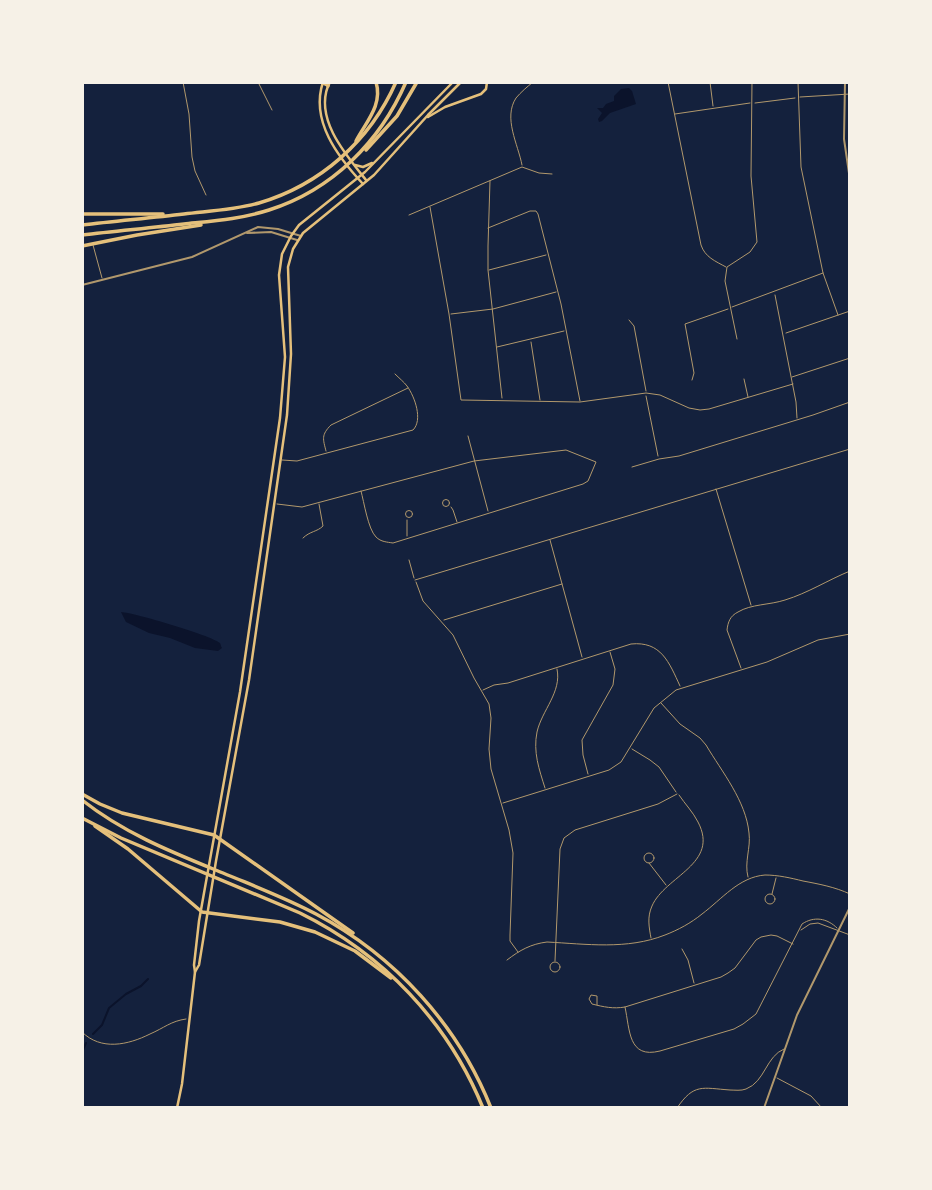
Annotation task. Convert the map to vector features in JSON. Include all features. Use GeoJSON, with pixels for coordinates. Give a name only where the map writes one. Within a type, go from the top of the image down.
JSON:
{"type":"FeatureCollection","features":[{"type":"Feature","properties":{"kind":"highway"},"geometry":{"type":"LineString","coordinates":[[352,148],[375,108],[378,94],[376,82]]}},
{"type":"Feature","properties":{"kind":"highway"},"geometry":{"type":"LineString","coordinates":[[82,225],[235,208],[264,201],[302,185],[352,148],[376,119],[396,82]]}},
{"type":"Feature","properties":{"kind":"highway"},"geometry":{"type":"LineString","coordinates":[[82,235],[211,221],[278,207],[309,192],[342,170],[358,155],[389,115],[406,82]]}},
{"type":"Feature","properties":{"kind":"highway"},"geometry":{"type":"LineString","coordinates":[[358,155],[371,145],[397,116],[417,82]]}},
{"type":"Feature","properties":{"kind":"highway"},"geometry":{"type":"LineString","coordinates":[[82,214],[168,216]]}},
{"type":"Feature","properties":{"kind":"highway"},"geometry":{"type":"LineString","coordinates":[[83,246],[211,221]]}},
{"type":"Feature","properties":{"kind":"highway"},"geometry":{"type":"LineString","coordinates":[[82,794],[116,811],[220,838],[350,931],[404,978],[439,1017],[467,1059],[491,1108]]}},
{"type":"Feature","properties":{"kind":"highway"},"geometry":{"type":"LineString","coordinates":[[82,800],[146,840],[301,906],[330,921],[362,943]]}},
{"type":"Feature","properties":{"kind":"highway"},"geometry":{"type":"LineString","coordinates":[[82,818],[121,838],[310,919],[356,946],[424,1009],[449,1043],[483,1108]]}},
{"type":"Feature","properties":{"kind":"highway"},"geometry":{"type":"LineString","coordinates":[[94,825],[125,847],[201,912],[272,921],[311,930],[355,951],[399,983]]}},
{"type":"Feature","properties":{"kind":"main road"},"geometry":{"type":"LineString","coordinates":[[177,1108],[182,1086],[201,912],[249,634],[279,425],[285,352],[279,282],[281,258],[291,235],[307,218],[362,175],[453,82]]}},
{"type":"Feature","properties":{"kind":"main road"},"geometry":{"type":"LineString","coordinates":[[195,972],[199,965],[256,635],[286,420],[291,352],[288,264],[299,238],[363,185],[461,82]]}},
{"type":"Feature","properties":{"kind":"main road"},"geometry":{"type":"LineString","coordinates":[[423,121],[443,108],[481,94],[486,89],[487,82]]}},
{"type":"Feature","properties":{"kind":"main road"},"geometry":{"type":"LineString","coordinates":[[324,83],[324,104],[336,138],[367,181]]}},
{"type":"Feature","properties":{"kind":"main road"},"geometry":{"type":"LineString","coordinates":[[324,83],[319,96],[321,116],[336,152],[363,185]]}},
{"type":"Feature","properties":{"kind":"main road"},"geometry":{"type":"LineString","coordinates":[[352,162],[363,167],[377,160]]}},
{"type":"Feature","properties":{"kind":"main road"},"geometry":{"type":"LineString","coordinates":[[279,282],[288,289]]}},
{"type":"Feature","properties":{"kind":"main road"},"geometry":{"type":"LineString","coordinates":[[285,352],[291,352]]}},
{"type":"Feature","properties":{"kind":"main road"},"geometry":{"type":"LineString","coordinates":[[279,425],[286,420]]}},
{"type":"Feature","properties":{"kind":"main road"},"geometry":{"type":"LineString","coordinates":[[249,634],[256,635]]}},
{"type":"Feature","properties":{"kind":"main road"},"geometry":{"type":"LineString","coordinates":[[232,736],[239,737]]}},
{"type":"Feature","properties":{"kind":"main road"},"geometry":{"type":"LineString","coordinates":[[231,741],[238,743]]}},
{"type":"Feature","properties":{"kind":"main road"},"geometry":{"type":"LineString","coordinates":[[226,769],[228,776],[232,778]]}},
{"type":"Feature","properties":{"kind":"street"},"geometry":{"type":"LineString","coordinates":[[183,82],[189,114],[192,157],[206,195]]}},
{"type":"Feature","properties":{"kind":"street"},"geometry":{"type":"LineString","coordinates":[[258,82],[272,110]]}},
{"type":"Feature","properties":{"kind":"street"},"geometry":{"type":"LineString","coordinates":[[522,167],[511,113],[517,97],[533,82]]}},
{"type":"Feature","properties":{"kind":"street"},"geometry":{"type":"LineString","coordinates":[[668,82],[701,244],[704,253],[727,267]]}},
{"type":"Feature","properties":{"kind":"street"},"geometry":{"type":"LineString","coordinates":[[710,82],[713,109]]}},
{"type":"Feature","properties":{"kind":"street"},"geometry":{"type":"LineString","coordinates":[[727,267],[750,252],[757,242],[751,176],[752,82]]}},
{"type":"Feature","properties":{"kind":"street"},"geometry":{"type":"LineString","coordinates":[[798,82],[801,167],[823,273],[838,315]]}},
{"type":"Feature","properties":{"kind":"street"},"geometry":{"type":"LineString","coordinates":[[845,82],[844,139],[850,177]]}},
{"type":"Feature","properties":{"kind":"street"},"geometry":{"type":"LineString","coordinates":[[675,114],[797,97],[850,94]]}},
{"type":"Feature","properties":{"kind":"street"},"geometry":{"type":"LineString","coordinates":[[409,215],[522,167],[552,174]]}},
{"type":"Feature","properties":{"kind":"street"},"geometry":{"type":"LineString","coordinates":[[490,181],[488,270],[502,401]]}},
{"type":"Feature","properties":{"kind":"street"},"geometry":{"type":"LineString","coordinates":[[82,206],[102,280]]}},
{"type":"Feature","properties":{"kind":"street"},"geometry":{"type":"LineString","coordinates":[[430,207],[461,400],[580,402],[646,393],[660,395],[700,410],[793,384]]}},
{"type":"Feature","properties":{"kind":"street"},"geometry":{"type":"LineString","coordinates":[[488,228],[530,211],[536,211],[538,214],[558,292],[580,402]]}},
{"type":"Feature","properties":{"kind":"street"},"geometry":{"type":"LineString","coordinates":[[82,285],[193,257],[262,227],[278,229],[299,238]]}},
{"type":"Feature","properties":{"kind":"street"},"geometry":{"type":"LineString","coordinates":[[488,270],[548,255]]}},
{"type":"Feature","properties":{"kind":"street"},"geometry":{"type":"LineString","coordinates":[[727,267],[726,281],[737,340]]}},
{"type":"Feature","properties":{"kind":"street"},"geometry":{"type":"LineString","coordinates":[[692,380],[694,373],[685,324],[823,273]]}},
{"type":"Feature","properties":{"kind":"street"},"geometry":{"type":"LineString","coordinates":[[449,314],[493,309],[558,292]]}},
{"type":"Feature","properties":{"kind":"street"},"geometry":{"type":"LineString","coordinates":[[774,293],[793,384],[797,420]]}},
{"type":"Feature","properties":{"kind":"street"},"geometry":{"type":"LineString","coordinates":[[783,334],[850,311]]}},
{"type":"Feature","properties":{"kind":"street"},"geometry":{"type":"LineString","coordinates":[[629,320],[634,327],[659,459]]}},
{"type":"Feature","properties":{"kind":"street"},"geometry":{"type":"LineString","coordinates":[[496,347],[566,330]]}},
{"type":"Feature","properties":{"kind":"street"},"geometry":{"type":"LineString","coordinates":[[530,339],[541,402]]}},
{"type":"Feature","properties":{"kind":"street"},"geometry":{"type":"LineString","coordinates":[[791,377],[850,358]]}},
{"type":"Feature","properties":{"kind":"street"},"geometry":{"type":"LineString","coordinates":[[274,457],[297,461],[412,430],[418,421],[409,388],[395,374]]}},
{"type":"Feature","properties":{"kind":"street"},"geometry":{"type":"LineString","coordinates":[[744,379],[748,397]]}},
{"type":"Feature","properties":{"kind":"street"},"geometry":{"type":"LineString","coordinates":[[327,453],[323,439],[331,425],[409,388]]}},
{"type":"Feature","properties":{"kind":"street"},"geometry":{"type":"LineString","coordinates":[[632,467],[679,456],[850,402]]}},
{"type":"Feature","properties":{"kind":"street"},"geometry":{"type":"LineString","coordinates":[[468,436],[489,513]]}},
{"type":"Feature","properties":{"kind":"street"},"geometry":{"type":"LineString","coordinates":[[415,580],[850,449]]}},
{"type":"Feature","properties":{"kind":"street"},"geometry":{"type":"LineString","coordinates":[[268,503],[299,507],[492,457],[566,450],[596,463],[588,481],[583,484],[393,543],[375,537],[361,491]]}},
{"type":"Feature","properties":{"kind":"street"},"geometry":{"type":"LineString","coordinates":[[716,489],[751,608]]}},
{"type":"Feature","properties":{"kind":"street"},"geometry":{"type":"LineString","coordinates":[[303,538],[323,526],[318,503]]}},
{"type":"Feature","properties":{"kind":"street"},"geometry":{"type":"LineString","coordinates":[[449,505],[457,523]]}},
{"type":"Feature","properties":{"kind":"street"},"geometry":{"type":"LineString","coordinates":[[407,538],[408,517]]}},
{"type":"Feature","properties":{"kind":"street"},"geometry":{"type":"LineString","coordinates":[[550,540],[583,659]]}},
{"type":"Feature","properties":{"kind":"street"},"geometry":{"type":"LineString","coordinates":[[409,560],[423,601],[453,635],[490,710],[491,769],[513,853],[510,942],[517,951]]}},
{"type":"Feature","properties":{"kind":"street"},"geometry":{"type":"LineString","coordinates":[[742,670],[729,635],[728,624],[733,615],[794,597],[850,571]]}},
{"type":"Feature","properties":{"kind":"street"},"geometry":{"type":"LineString","coordinates":[[442,621],[562,584]]}},
{"type":"Feature","properties":{"kind":"street"},"geometry":{"type":"LineString","coordinates":[[502,804],[616,767],[649,714],[660,702],[681,688],[767,662],[818,640],[850,634]]}},
{"type":"Feature","properties":{"kind":"street"},"geometry":{"type":"LineString","coordinates":[[482,691],[494,685],[641,643],[657,648],[681,688]]}},
{"type":"Feature","properties":{"kind":"street"},"geometry":{"type":"LineString","coordinates":[[589,776],[582,740],[613,685],[615,669],[610,651]]}},
{"type":"Feature","properties":{"kind":"street"},"geometry":{"type":"LineString","coordinates":[[545,790],[535,743],[540,720],[559,684],[557,668]]}},
{"type":"Feature","properties":{"kind":"street"},"geometry":{"type":"LineString","coordinates":[[660,702],[680,724],[706,745],[740,802],[749,834],[749,879]]}},
{"type":"Feature","properties":{"kind":"street"},"geometry":{"type":"LineString","coordinates":[[630,748],[659,767],[699,823],[703,840],[696,861],[656,898],[649,914],[652,940]]}},
{"type":"Feature","properties":{"kind":"street"},"geometry":{"type":"LineString","coordinates":[[555,961],[560,849],[564,838],[575,830],[658,804],[677,794]]}},
{"type":"Feature","properties":{"kind":"street"},"geometry":{"type":"LineString","coordinates":[[649,863],[667,886]]}},
{"type":"Feature","properties":{"kind":"street"},"geometry":{"type":"LineString","coordinates":[[507,960],[517,951],[537,943],[624,944],[652,940],[674,932],[692,921],[749,879],[766,875],[850,894]]}},
{"type":"Feature","properties":{"kind":"street"},"geometry":{"type":"LineString","coordinates":[[772,894],[777,876]]}},
{"type":"Feature","properties":{"kind":"street"},"geometry":{"type":"LineString","coordinates":[[764,1108],[804,1000],[850,907]]}},
{"type":"Feature","properties":{"kind":"street"},"geometry":{"type":"LineString","coordinates":[[625,1007],[635,1047],[651,1054],[734,1029],[756,1014],[800,931],[810,924],[818,923],[850,935]]}},
{"type":"Feature","properties":{"kind":"street"},"geometry":{"type":"LineString","coordinates":[[597,1005],[608,1008],[625,1007],[729,973],[756,940],[766,935],[777,936],[793,944]]}},
{"type":"Feature","properties":{"kind":"street"},"geometry":{"type":"LineString","coordinates":[[682,949],[695,985]]}},
{"type":"Feature","properties":{"kind":"street"},"geometry":{"type":"LineString","coordinates":[[82,1031],[97,1042],[114,1045],[144,1037],[175,1021],[190,1018]]}},
{"type":"Feature","properties":{"kind":"street"},"geometry":{"type":"LineString","coordinates":[[677,1108],[684,1097],[701,1088],[739,1091],[751,1087],[778,1052],[784,1049]]}},
{"type":"Feature","properties":{"kind":"street"},"geometry":{"type":"LineString","coordinates":[[772,1059],[780,1061]]}},
{"type":"Feature","properties":{"kind":"street"},"geometry":{"type":"LineString","coordinates":[[775,1077],[811,1096],[822,1108]]}},
{"type":"Feature","properties":{"kind":"water"},"geometry":{"type":"Polygon","coordinates":[[[629,88],[636,104],[610,113],[599,122],[602,113],[597,108],[603,108],[614,101],[614,96],[621,89],[629,88]]]}},
{"type":"Feature","properties":{"kind":"water"},"geometry":{"type":"Polygon","coordinates":[[[121,612],[202,635],[220,643],[222,648],[218,651],[195,648],[149,633],[126,622],[121,612]]]}},
{"type":"Feature","properties":{"kind":"waterway"},"geometry":{"type":"LineString","coordinates":[[93,1034],[102,1025],[109,1008],[148,979]]}},
{"type":"Feature","properties":{"kind":"waterway"},"geometry":{"type":"LineString","coordinates":[[82,1052],[86,1043]]}}]}
